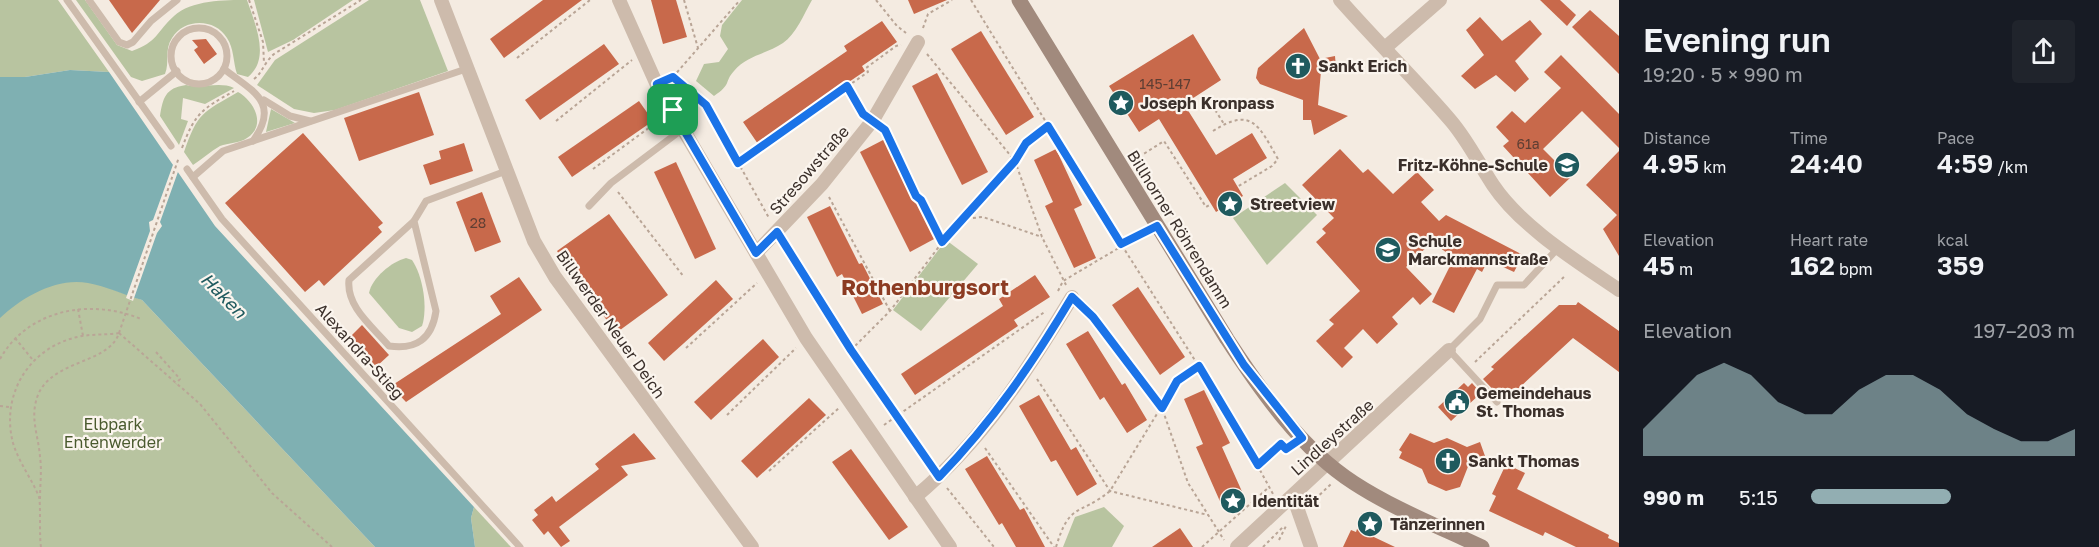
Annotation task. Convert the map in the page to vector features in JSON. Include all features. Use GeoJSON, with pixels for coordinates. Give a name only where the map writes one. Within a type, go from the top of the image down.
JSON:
{"type":"FeatureCollection","features":[{"type":"Feature","properties":{"kind":"street","name":"Billwerder Neuer Deich"},"geometry":{"type":"LineString","coordinates":[[441,0],[534,241],[555,277],[752,547]]}},
{"type":"Feature","properties":{"kind":"street"},"geometry":{"type":"LineString","coordinates":[[619,0],[657,84],[806,338],[950,547]]}},
{"type":"Feature","properties":{"kind":"street"},"geometry":{"type":"LineString","coordinates":[[1340,0],[1386,47],[1452,123],[1480,160],[1494,186],[1520,215],[1559,247],[1619,290]]}},
{"type":"Feature","properties":{"kind":"street"},"geometry":{"type":"LineString","coordinates":[[1386,47],[1440,0]]}},
{"type":"Feature","properties":{"kind":"street","name":"Billhorner Röhrendamm"},"geometry":{"type":"LineString","coordinates":[[1023,1],[1121,168],[1244,365],[1302,438],[1341,474],[1385,501],[1482,547]]}},
{"type":"Feature","properties":{"kind":"street","name":"Stresowstraße"},"geometry":{"type":"LineString","coordinates":[[756,253],[822,184],[873,120],[918,42]]}},
{"type":"Feature","properties":{"kind":"street"},"geometry":{"type":"LineString","coordinates":[[915,497],[939,477],[977,437],[1030,367],[1072,297]]}},
{"type":"Feature","properties":{"kind":"street","name":"Lindleystraße"},"geometry":{"type":"LineString","coordinates":[[1237,547],[1449,350]]}},
{"type":"Feature","properties":{"kind":"street"},"geometry":{"type":"LineString","coordinates":[[1293,496],[1311,547]]}},
{"type":"Feature","properties":{"kind":"lane"},"geometry":{"type":"LineString","coordinates":[[67,0],[171,146]]}},
{"type":"Feature","properties":{"kind":"lane"},"geometry":{"type":"LineString","coordinates":[[89,0],[119,42],[126,45],[133,42],[151,21],[177,0]]}},
{"type":"Feature","properties":{"kind":"lane"},"geometry":{"type":"LineString","coordinates":[[197,28],[213,31],[223,41],[227,55],[224,69],[213,80],[198,83],[183,78],[177,71],[172,58],[174,43],[186,31],[197,28]]}},
{"type":"Feature","properties":{"kind":"lane"},"geometry":{"type":"LineString","coordinates":[[224,69],[290,116],[312,121]]}},
{"type":"Feature","properties":{"kind":"lane"},"geometry":{"type":"LineString","coordinates":[[193,177],[223,151],[466,69]]}},
{"type":"Feature","properties":{"kind":"lane"},"geometry":{"type":"LineString","coordinates":[[140,102],[177,71]]}},
{"type":"Feature","properties":{"kind":"lane"},"geometry":{"type":"LineString","coordinates":[[253,141],[264,122],[264,103],[260,96]]}},
{"type":"Feature","properties":{"kind":"lane"},"geometry":{"type":"LineString","coordinates":[[589,206],[611,183],[684,128]]}},
{"type":"Feature","properties":{"kind":"lane","name":"Alexandra-Stieg"},"geometry":{"type":"LineString","coordinates":[[187,169],[222,219],[520,547]]}},
{"type":"Feature","properties":{"kind":"lane"},"geometry":{"type":"LineString","coordinates":[[414,221],[436,311],[434,326],[416,344],[403,348],[389,346],[352,303],[348,292],[349,280],[414,221],[426,201],[506,171]]}},
{"type":"Feature","properties":{"kind":"lane"},"geometry":{"type":"LineString","coordinates":[[1497,402],[1449,350],[1480,319],[1497,285],[1524,285],[1559,247]]}},
{"type":"Feature","properties":{"kind":"path"},"geometry":{"type":"LineString","coordinates":[[41,547],[38,516],[41,460],[35,424],[35,405],[43,386],[57,373],[100,353],[116,340],[191,122],[207,106],[245,86],[260,74],[264,63],[258,21],[249,0]]}},
{"type":"Feature","properties":{"kind":"path"},"geometry":{"type":"LineString","coordinates":[[264,63],[361,0]]}},
{"type":"Feature","properties":{"kind":"path"},"geometry":{"type":"LineString","coordinates":[[517,58],[590,0]]}},
{"type":"Feature","properties":{"kind":"path"},"geometry":{"type":"LineString","coordinates":[[684,0],[698,48]]}},
{"type":"Feature","properties":{"kind":"path"},"geometry":{"type":"LineString","coordinates":[[657,84],[673,77],[740,0]]}},
{"type":"Feature","properties":{"kind":"path"},"geometry":{"type":"LineString","coordinates":[[876,0],[897,26],[918,42],[1015,161],[1042,237],[1072,297],[1093,317],[1162,408],[1188,483],[1229,547]]}},
{"type":"Feature","properties":{"kind":"path"},"geometry":{"type":"LineString","coordinates":[[918,42],[928,14],[952,0]]}},
{"type":"Feature","properties":{"kind":"path"},"geometry":{"type":"LineString","coordinates":[[971,0],[1258,465],[1287,523],[1279,540]]}},
{"type":"Feature","properties":{"kind":"path"},"geometry":{"type":"LineString","coordinates":[[738,163],[868,72],[866,68],[896,46],[918,42]]}},
{"type":"Feature","properties":{"kind":"path"},"geometry":{"type":"LineString","coordinates":[[556,121],[632,60],[646,56]]}},
{"type":"Feature","properties":{"kind":"path"},"geometry":{"type":"LineString","coordinates":[[673,77],[706,105],[777,232],[851,350],[939,477],[994,547]]}},
{"type":"Feature","properties":{"kind":"path"},"geometry":{"type":"LineString","coordinates":[[847,86],[863,114],[885,130],[916,196],[921,200],[942,242]]}},
{"type":"Feature","properties":{"kind":"path"},"geometry":{"type":"LineString","coordinates":[[1212,105],[1224,124]]}},
{"type":"Feature","properties":{"kind":"path"},"geometry":{"type":"LineString","coordinates":[[593,169],[673,110]]}},
{"type":"Feature","properties":{"kind":"path"},"geometry":{"type":"LineString","coordinates":[[1213,131],[1236,119],[1246,119],[1258,125],[1278,159],[1272,166],[1237,187]]}},
{"type":"Feature","properties":{"kind":"path"},"geometry":{"type":"LineString","coordinates":[[851,350],[890,311],[960,219],[1015,161],[1026,143],[1048,126]]}},
{"type":"Feature","properties":{"kind":"path"},"geometry":{"type":"LineString","coordinates":[[1121,168],[1164,141],[1206,207],[1211,204]]}},
{"type":"Feature","properties":{"kind":"path"},"geometry":{"type":"LineString","coordinates":[[611,183],[684,277]]}},
{"type":"Feature","properties":{"kind":"path"},"geometry":{"type":"LineString","coordinates":[[822,184],[890,311]]}},
{"type":"Feature","properties":{"kind":"path"},"geometry":{"type":"LineString","coordinates":[[960,219],[984,217],[1042,237]]}},
{"type":"Feature","properties":{"kind":"path"},"geometry":{"type":"LineString","coordinates":[[1053,300],[1064,281],[1121,244],[1157,226]]}},
{"type":"Feature","properties":{"kind":"path"},"geometry":{"type":"LineString","coordinates":[[686,348],[768,273]]}},
{"type":"Feature","properties":{"kind":"path"},"geometry":{"type":"LineString","coordinates":[[1467,370],[1565,276]]}},
{"type":"Feature","properties":{"kind":"path"},"geometry":{"type":"LineString","coordinates":[[0,359],[15,338],[44,318],[78,309],[105,308],[141,319]]}},
{"type":"Feature","properties":{"kind":"path"},"geometry":{"type":"LineString","coordinates":[[78,309],[83,336]]}},
{"type":"Feature","properties":{"kind":"path"},"geometry":{"type":"LineString","coordinates":[[872,436],[896,415],[1047,310]]}},
{"type":"Feature","properties":{"kind":"path"},"geometry":{"type":"LineString","coordinates":[[40,499],[13,443],[7,419],[17,380],[33,360],[53,345],[83,336],[119,333],[200,404],[272,493],[332,547]]}},
{"type":"Feature","properties":{"kind":"path"},"geometry":{"type":"LineString","coordinates":[[15,338],[33,360]]}},
{"type":"Feature","properties":{"kind":"path"},"geometry":{"type":"LineString","coordinates":[[727,416],[806,338]]}},
{"type":"Feature","properties":{"kind":"path"},"geometry":{"type":"LineString","coordinates":[[156,352],[180,379],[176,384]]}},
{"type":"Feature","properties":{"kind":"path"},"geometry":{"type":"LineString","coordinates":[[1055,547],[1064,522],[1070,514],[1098,501],[1110,490],[1177,381],[1199,366]]}},
{"type":"Feature","properties":{"kind":"path"},"geometry":{"type":"LineString","coordinates":[[1030,367],[1110,490],[1208,515]]}},
{"type":"Feature","properties":{"kind":"path"},"geometry":{"type":"LineString","coordinates":[[769,471],[847,400]]}},
{"type":"Feature","properties":{"kind":"path"},"geometry":{"type":"LineString","coordinates":[[0,406],[9,407]]}},
{"type":"Feature","properties":{"kind":"path"},"geometry":{"type":"LineString","coordinates":[[977,437],[1055,547]]}},
{"type":"Feature","properties":{"kind":"path"},"geometry":{"type":"LineString","coordinates":[[1258,465],[1281,444],[1286,449],[1302,438]]}},
{"type":"Feature","properties":{"kind":"path"},"geometry":{"type":"LineString","coordinates":[[1263,547],[1341,474]]}},
{"type":"Feature","properties":{"kind":"path"},"geometry":{"type":"LineString","coordinates":[[1202,547],[1269,487]]}},
{"type":"Feature","properties":{"kind":"green space"},"geometry":{"type":"Polygon","coordinates":[[[0,0],[58,0],[109,72],[70,70],[25,77],[0,77],[0,0]]]}},
{"type":"Feature","properties":{"kind":"green space"},"geometry":{"type":"Polygon","coordinates":[[[76,0],[85,0],[117,45],[132,51],[147,44],[174,16],[189,7],[209,2],[247,0],[259,40],[259,60],[248,77],[237,74],[231,46],[222,31],[207,24],[192,24],[177,31],[172,38],[165,74],[142,81],[131,77],[76,0]]]}},
{"type":"Feature","properties":{"kind":"green space"},"geometry":{"type":"Polygon","coordinates":[[[254,0],[353,0],[293,40],[268,52],[254,0]]]}},
{"type":"Feature","properties":{"kind":"green space"},"geometry":{"type":"Polygon","coordinates":[[[369,0],[420,0],[448,71],[335,110],[314,113],[294,109],[257,85],[275,60],[369,0]]]}},
{"type":"Feature","properties":{"kind":"green space"},"geometry":{"type":"Polygon","coordinates":[[[742,0],[812,0],[788,39],[777,47],[745,61],[731,75],[726,86],[714,96],[696,81],[704,64],[719,62],[728,49],[720,36],[722,25],[742,0]]]}},
{"type":"Feature","properties":{"kind":"green space"},"geometry":{"type":"Polygon","coordinates":[[[186,85],[223,85],[234,88],[205,104],[183,98],[181,119],[188,121],[179,145],[160,116],[162,104],[169,91],[186,85]]]}},
{"type":"Feature","properties":{"kind":"green space"},"geometry":{"type":"Polygon","coordinates":[[[238,92],[249,101],[256,113],[256,127],[253,133],[244,140],[220,146],[193,165],[184,152],[193,129],[209,110],[238,92]]]}},
{"type":"Feature","properties":{"kind":"green space"},"geometry":{"type":"Polygon","coordinates":[[[271,109],[295,123],[266,132],[271,109]]]}},
{"type":"Feature","properties":{"kind":"green space"},"geometry":{"type":"Polygon","coordinates":[[[1285,183],[1317,215],[1267,265],[1233,218],[1285,183]]]}},
{"type":"Feature","properties":{"kind":"green space"},"geometry":{"type":"Polygon","coordinates":[[[946,240],[978,264],[921,331],[893,310],[946,240]]]}},
{"type":"Feature","properties":{"kind":"green space"},"geometry":{"type":"Polygon","coordinates":[[[406,258],[412,260],[422,283],[425,310],[422,326],[412,332],[399,328],[369,293],[383,271],[406,258]]]}},
{"type":"Feature","properties":{"kind":"green space","name":"Elbpark Entenwerder"},"geometry":{"type":"Polygon","coordinates":[[[62,271],[142,300],[375,547],[0,547],[0,304],[62,271]]]}},
{"type":"Feature","properties":{"kind":"green space"},"geometry":{"type":"Polygon","coordinates":[[[474,507],[511,547],[475,547],[471,518],[474,507]]]}},
{"type":"Feature","properties":{"kind":"green space"},"geometry":{"type":"Polygon","coordinates":[[[1104,507],[1124,526],[1112,547],[1063,547],[1075,517],[1104,507]]]}},
{"type":"Feature","properties":{"kind":"water","name":"Haken"},"geometry":{"type":"Polygon","coordinates":[[[70,70],[109,72],[215,226],[474,507],[471,518],[475,547],[375,547],[142,300],[95,284],[64,283],[29,296],[0,318],[0,77],[25,77],[70,70]]]}},
{"type":"Feature","properties":{"kind":"pier"},"geometry":{"type":"Polygon","coordinates":[[[174,162],[179,169],[160,222],[162,226],[157,233],[133,301],[126,298],[150,231],[149,222],[153,220],[174,162]]]}},
{"type":"Feature","properties":{"kind":"building"},"geometry":{"type":"Polygon","coordinates":[[[109,0],[160,0],[132,33],[109,0]]]}},
{"type":"Feature","properties":{"kind":"building"},"geometry":{"type":"Polygon","coordinates":[[[543,0],[582,0],[504,58],[490,39],[543,0]]]}},
{"type":"Feature","properties":{"kind":"building"},"geometry":{"type":"Polygon","coordinates":[[[651,0],[676,0],[687,37],[663,44],[651,0]]]}},
{"type":"Feature","properties":{"kind":"building"},"geometry":{"type":"Polygon","coordinates":[[[908,0],[947,0],[914,14],[908,0]]]}},
{"type":"Feature","properties":{"kind":"building"},"geometry":{"type":"Polygon","coordinates":[[[1540,0],[1560,0],[1576,15],[1567,26],[1540,0]]]}},
{"type":"Feature","properties":{"kind":"building"},"geometry":{"type":"Polygon","coordinates":[[[1590,10],[1619,36],[1619,74],[1572,27],[1590,10]]]}},
{"type":"Feature","properties":{"kind":"building"},"geometry":{"type":"Polygon","coordinates":[[[1480,17],[1502,41],[1530,20],[1542,34],[1515,61],[1529,79],[1515,92],[1496,75],[1475,89],[1461,76],[1484,55],[1466,30],[1480,17]]]}},
{"type":"Feature","properties":{"kind":"building"},"geometry":{"type":"Polygon","coordinates":[[[882,21],[897,42],[862,66],[865,71],[758,144],[743,122],[847,51],[844,46],[882,21]]]}},
{"type":"Feature","properties":{"kind":"building","name":"Sankt Erich"},"geometry":{"type":"Polygon","coordinates":[[[1304,28],[1320,59],[1335,56],[1336,68],[1321,71],[1318,105],[1348,116],[1314,135],[1311,120],[1303,120],[1303,100],[1260,84],[1256,78],[1258,68],[1304,28]]]}},
{"type":"Feature","properties":{"kind":"building"},"geometry":{"type":"Polygon","coordinates":[[[981,31],[1034,117],[1006,135],[951,49],[981,31]]]}},
{"type":"Feature","properties":{"kind":"building"},"geometry":{"type":"Polygon","coordinates":[[[1193,34],[1221,80],[1184,104],[1216,155],[1252,133],[1267,158],[1233,179],[1243,196],[1216,212],[1159,119],[1139,132],[1109,86],[1193,34]]]}},
{"type":"Feature","properties":{"kind":"building"},"geometry":{"type":"Polygon","coordinates":[[[206,39],[217,54],[204,64],[194,50],[198,47],[192,40],[206,39]]]}},
{"type":"Feature","properties":{"kind":"building"},"geometry":{"type":"Polygon","coordinates":[[[604,44],[619,64],[540,120],[525,100],[604,44]]]}},
{"type":"Feature","properties":{"kind":"building"},"geometry":{"type":"Polygon","coordinates":[[[1561,55],[1619,114],[1619,148],[1582,111],[1543,149],[1571,177],[1550,197],[1503,146],[1509,141],[1496,127],[1512,111],[1525,123],[1561,88],[1544,72],[1561,55]]]}},
{"type":"Feature","properties":{"kind":"building"},"geometry":{"type":"Polygon","coordinates":[[[937,73],[988,172],[962,185],[912,86],[937,73]]]}},
{"type":"Feature","properties":{"kind":"building"},"geometry":{"type":"Polygon","coordinates":[[[419,92],[434,135],[359,161],[344,118],[419,92]]]}},
{"type":"Feature","properties":{"kind":"building"},"geometry":{"type":"Polygon","coordinates":[[[639,101],[653,121],[572,177],[558,157],[639,101]]]}},
{"type":"Feature","properties":{"kind":"building"},"geometry":{"type":"Polygon","coordinates":[[[303,133],[383,223],[378,227],[382,232],[324,286],[319,280],[305,292],[225,203],[303,133]]]}},
{"type":"Feature","properties":{"kind":"building"},"geometry":{"type":"Polygon","coordinates":[[[885,139],[936,238],[910,252],[860,152],[885,139]]]}},
{"type":"Feature","properties":{"kind":"building"},"geometry":{"type":"Polygon","coordinates":[[[464,143],[473,171],[430,185],[423,165],[441,159],[439,151],[464,143]]]}},
{"type":"Feature","properties":{"kind":"building"},"geometry":{"type":"Polygon","coordinates":[[[1056,149],[1082,205],[1074,209],[1096,258],[1074,268],[1045,206],[1053,202],[1034,160],[1056,149]]]}},
{"type":"Feature","properties":{"kind":"building"},"geometry":{"type":"Polygon","coordinates":[[[1340,149],[1363,173],[1368,169],[1393,194],[1417,172],[1434,190],[1421,202],[1439,221],[1446,215],[1523,255],[1514,272],[1488,260],[1482,272],[1477,269],[1454,313],[1432,302],[1454,258],[1432,242],[1406,267],[1432,294],[1420,305],[1413,297],[1392,317],[1398,324],[1377,344],[1363,329],[1344,348],[1353,357],[1342,368],[1316,341],[1334,324],[1329,320],[1360,291],[1316,242],[1326,233],[1322,229],[1334,218],[1302,185],[1340,149]]]}},
{"type":"Feature","properties":{"kind":"building"},"geometry":{"type":"Polygon","coordinates":[[[1619,151],[1619,256],[1603,229],[1617,215],[1586,185],[1619,151]]]}},
{"type":"Feature","properties":{"kind":"building"},"geometry":{"type":"Polygon","coordinates":[[[676,162],[716,249],[695,259],[654,172],[676,162]]]}},
{"type":"Feature","properties":{"kind":"building"},"geometry":{"type":"Polygon","coordinates":[[[482,192],[501,242],[475,252],[456,202],[482,192]]]}},
{"type":"Feature","properties":{"kind":"building"},"geometry":{"type":"Polygon","coordinates":[[[830,206],[859,264],[862,263],[883,304],[862,314],[842,274],[837,277],[807,217],[830,206]]]}},
{"type":"Feature","properties":{"kind":"building"},"geometry":{"type":"Polygon","coordinates":[[[609,214],[668,295],[616,333],[557,251],[609,214]]]}},
{"type":"Feature","properties":{"kind":"building"},"geometry":{"type":"Polygon","coordinates":[[[1035,275],[1050,297],[1014,320],[1018,326],[915,395],[901,374],[1003,306],[999,299],[1035,275]]]}},
{"type":"Feature","properties":{"kind":"building"},"geometry":{"type":"Polygon","coordinates":[[[519,277],[542,310],[406,402],[391,386],[501,314],[490,296],[519,277]]]}},
{"type":"Feature","properties":{"kind":"building"},"geometry":{"type":"Polygon","coordinates":[[[716,280],[733,299],[664,361],[648,343],[716,280]]]}},
{"type":"Feature","properties":{"kind":"building"},"geometry":{"type":"Polygon","coordinates":[[[1138,287],[1185,357],[1160,375],[1112,305],[1138,287]]]}},
{"type":"Feature","properties":{"kind":"building"},"geometry":{"type":"Polygon","coordinates":[[[1578,302],[1619,331],[1619,372],[1573,338],[1507,399],[1505,396],[1502,399],[1483,379],[1494,369],[1491,367],[1559,305],[1576,305],[1578,302]]]}},
{"type":"Feature","properties":{"kind":"building"},"geometry":{"type":"Polygon","coordinates":[[[362,325],[389,355],[376,367],[350,337],[362,325]]]}},
{"type":"Feature","properties":{"kind":"building"},"geometry":{"type":"Polygon","coordinates":[[[1088,331],[1122,385],[1125,383],[1147,420],[1127,433],[1104,397],[1100,400],[1066,344],[1088,331]]]}},
{"type":"Feature","properties":{"kind":"building"},"geometry":{"type":"Polygon","coordinates":[[[763,339],[779,357],[711,420],[694,402],[763,339]]]}},
{"type":"Feature","properties":{"kind":"building","name":"Gemeindehaus St. Thomas"},"geometry":{"type":"Polygon","coordinates":[[[1464,383],[1468,387],[1472,383],[1481,393],[1451,421],[1438,407],[1464,383]]]}},
{"type":"Feature","properties":{"kind":"building"},"geometry":{"type":"Polygon","coordinates":[[[1204,390],[1230,443],[1222,447],[1244,496],[1222,506],[1196,447],[1203,444],[1184,399],[1204,390]]]}},
{"type":"Feature","properties":{"kind":"building"},"geometry":{"type":"Polygon","coordinates":[[[1039,395],[1071,450],[1076,447],[1097,484],[1077,496],[1056,460],[1051,462],[1019,406],[1039,395]]]}},
{"type":"Feature","properties":{"kind":"building"},"geometry":{"type":"Polygon","coordinates":[[[809,398],[826,415],[757,478],[741,461],[809,398]]]}},
{"type":"Feature","properties":{"kind":"building"},"geometry":{"type":"Polygon","coordinates":[[[634,433],[656,459],[621,466],[628,475],[559,527],[570,541],[561,547],[548,531],[544,535],[532,520],[538,515],[534,510],[552,496],[556,502],[599,469],[595,464],[634,433]]]}},
{"type":"Feature","properties":{"kind":"building","name":"Sankt Thomas"},"geometry":{"type":"Polygon","coordinates":[[[1410,433],[1434,443],[1447,438],[1467,447],[1480,442],[1485,456],[1471,459],[1460,487],[1446,491],[1428,483],[1422,469],[1399,458],[1402,452],[1399,450],[1410,433]]]}},
{"type":"Feature","properties":{"kind":"building"},"geometry":{"type":"Polygon","coordinates":[[[851,449],[908,527],[889,540],[832,462],[851,449]]]}},
{"type":"Feature","properties":{"kind":"building"},"geometry":{"type":"Polygon","coordinates":[[[987,456],[1020,510],[1024,508],[1045,547],[1016,547],[1002,523],[999,525],[965,469],[987,456]]]}},
{"type":"Feature","properties":{"kind":"building"},"geometry":{"type":"Polygon","coordinates":[[[1506,464],[1525,473],[1517,489],[1609,535],[1608,538],[1619,543],[1619,547],[1576,547],[1545,532],[1543,536],[1489,511],[1496,496],[1492,494],[1506,464]]]}},
{"type":"Feature","properties":{"kind":"building"},"geometry":{"type":"Polygon","coordinates":[[[1180,528],[1193,547],[1152,547],[1180,528]]]}},
{"type":"Feature","properties":{"kind":"building"},"geometry":{"type":"Polygon","coordinates":[[[1357,529],[1395,547],[1343,547],[1351,530],[1356,532],[1357,529]]]}},
{"type":"Feature","properties":{"kind":"place","name":"Sankt Erich"},"geometry":{"type":"Point","coordinates":[1298,66]}},
{"type":"Feature","properties":{"kind":"place","name":"Joseph Kronpass"},"geometry":{"type":"Point","coordinates":[1121,103]}},
{"type":"Feature","properties":{"kind":"place","name":"Fritz-Köhne-Schule"},"geometry":{"type":"Point","coordinates":[1567,165]}},
{"type":"Feature","properties":{"kind":"place","name":"Streetview"},"geometry":{"type":"Point","coordinates":[1230,204]}},
{"type":"Feature","properties":{"kind":"place","name":"Schule Marckmannstraße"},"geometry":{"type":"Point","coordinates":[1388,250]}},
{"type":"Feature","properties":{"kind":"place","name":"Gemeindehaus St. Thomas"},"geometry":{"type":"Point","coordinates":[1457,402]}},
{"type":"Feature","properties":{"kind":"place","name":"Sankt Thomas"},"geometry":{"type":"Point","coordinates":[1448,461]}},
{"type":"Feature","properties":{"kind":"place","name":"Identität"},"geometry":{"type":"Point","coordinates":[1233,501]}},
{"type":"Feature","properties":{"kind":"place","name":"Tänzerinnen"},"geometry":{"type":"Point","coordinates":[1370,524]}},
{"type":"Feature","properties":{"kind":"district","name":"Rothenburgsort"},"geometry":{"type":"Point","coordinates":[925,286]}},
{"type":"Feature","properties":{"kind":"route"},"geometry":{"type":"LineString","coordinates":[[673,77],[706,105],[738,163],[847,86],[863,114],[885,130],[916,196],[921,200],[942,242],[960,219],[1015,161],[1026,143],[1048,126],[1121,244],[1157,226],[1244,365],[1302,438],[1286,449],[1281,444],[1258,465],[1199,366],[1177,381],[1162,408],[1093,317],[1072,297],[1030,367],[1008,398],[977,437],[939,477],[851,350],[777,232],[756,253],[673,110],[657,84],[673,77]]}}]}
